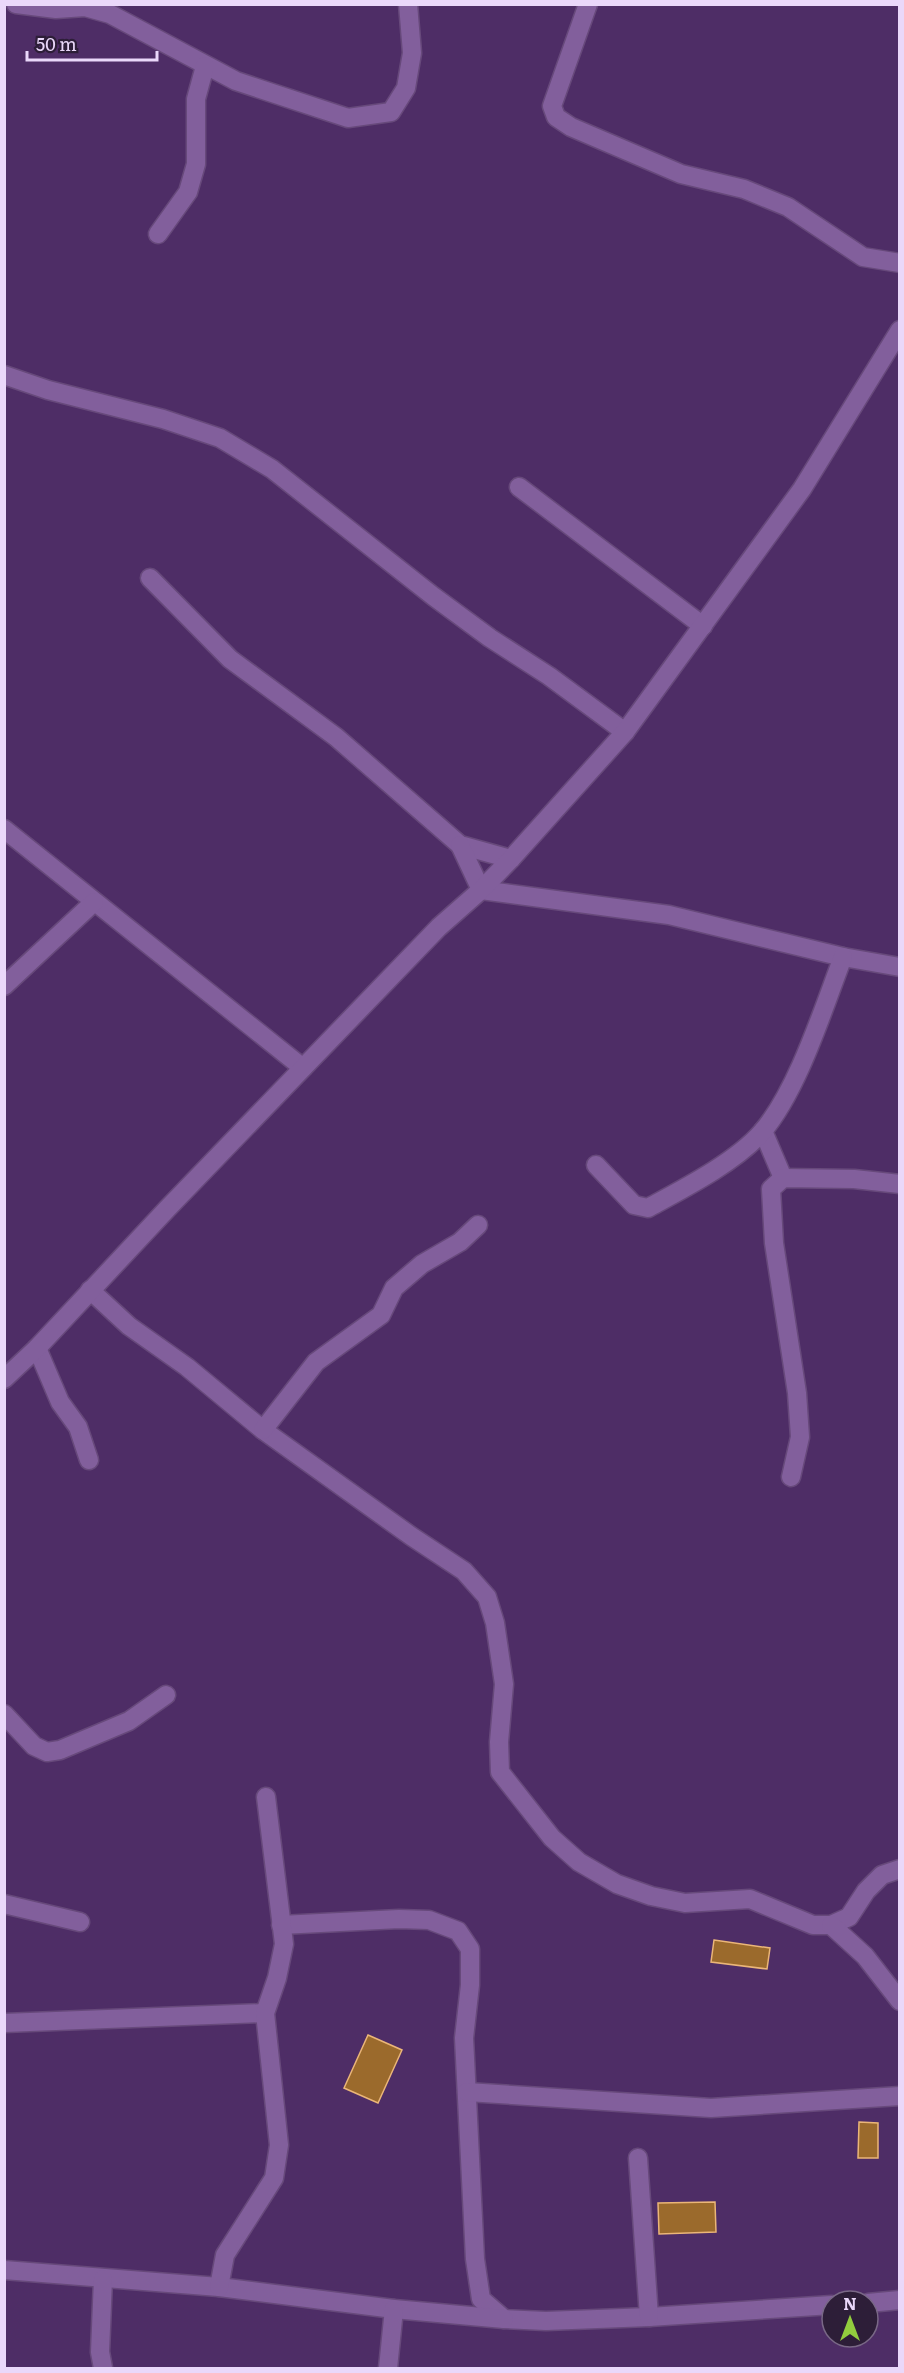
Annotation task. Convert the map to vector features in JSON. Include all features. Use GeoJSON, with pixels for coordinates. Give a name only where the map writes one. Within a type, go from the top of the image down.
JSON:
{"type":"FeatureCollection","features":[{"type":"Feature","properties":{"kind":"street"},"geometry":{"type":"LineString","coordinates":[[16,4],[56,9],[85,8],[110,14],[236,81],[348,118],[391,112],[406,88],[412,53],[408,4]]}},
{"type":"Feature","properties":{"kind":"street"},"geometry":{"type":"LineString","coordinates":[[588,4],[552,106],[556,117],[571,127],[681,174],[744,189],[788,207],[863,257],[900,264]]}},
{"type":"Feature","properties":{"kind":"street"},"geometry":{"type":"LineString","coordinates":[[158,234],[188,192],[196,164],[196,99],[205,66]]}},
{"type":"Feature","properties":{"kind":"street"},"geometry":{"type":"LineString","coordinates":[[4,1379],[37,1348],[439,927],[481,890],[625,732],[817,466],[900,330]]}},
{"type":"Feature","properties":{"kind":"street"},"geometry":{"type":"LineString","coordinates":[[4,375],[48,390],[163,419],[220,438],[272,469],[433,596],[625,732]]}},
{"type":"Feature","properties":{"kind":"street"},"geometry":{"type":"LineString","coordinates":[[519,487],[703,626]]}},
{"type":"Feature","properties":{"kind":"street"},"geometry":{"type":"LineString","coordinates":[[150,578],[230,659],[336,737],[460,845],[481,890]]}},
{"type":"Feature","properties":{"kind":"street"},"geometry":{"type":"LineString","coordinates":[[4,829],[303,1068]]}},
{"type":"Feature","properties":{"kind":"street"},"geometry":{"type":"LineString","coordinates":[[460,845],[510,859]]}},
{"type":"Feature","properties":{"kind":"street"},"geometry":{"type":"LineString","coordinates":[[481,890],[669,915],[843,957],[900,967]]}},
{"type":"Feature","properties":{"kind":"street"},"geometry":{"type":"LineString","coordinates":[[4,986],[94,902]]}},
{"type":"Feature","properties":{"kind":"street"},"geometry":{"type":"LineString","coordinates":[[596,1165],[634,1205],[648,1208],[738,1154],[763,1131],[784,1099],[810,1044],[843,957]]}},
{"type":"Feature","properties":{"kind":"street"},"geometry":{"type":"LineString","coordinates":[[763,1131],[783,1178]]}},
{"type":"Feature","properties":{"kind":"street"},"geometry":{"type":"LineString","coordinates":[[791,1477],[800,1437],[797,1393],[774,1243],[771,1189],[783,1178],[854,1179],[900,1184]]}},
{"type":"Feature","properties":{"kind":"street"},"geometry":{"type":"LineString","coordinates":[[263,1430],[316,1362],[381,1315],[394,1288],[422,1264],[460,1242],[478,1225]]}},
{"type":"Feature","properties":{"kind":"street"},"geometry":{"type":"LineString","coordinates":[[90,1290],[129,1326],[187,1367],[263,1430],[464,1571],[488,1597],[495,1623],[504,1684],[499,1742],[500,1772],[552,1838],[579,1862],[617,1884],[651,1896],[685,1903],[750,1899],[813,1925],[831,1925],[849,1917],[866,1891],[882,1875],[900,1869]]}},
{"type":"Feature","properties":{"kind":"street"},"geometry":{"type":"LineString","coordinates":[[37,1348],[60,1402],[78,1427],[89,1460]]}},
{"type":"Feature","properties":{"kind":"street"},"geometry":{"type":"LineString","coordinates":[[4,1714],[34,1746],[47,1752],[60,1750],[129,1721],[166,1695]]}},
{"type":"Feature","properties":{"kind":"street"},"geometry":{"type":"LineString","coordinates":[[219,2287],[225,2255],[274,2178],[279,2145],[265,2013],[277,1978],[284,1944],[266,1797]]}},
{"type":"Feature","properties":{"kind":"street"},"geometry":{"type":"LineString","coordinates":[[4,1904],[80,1922]]}},
{"type":"Feature","properties":{"kind":"street"},"geometry":{"type":"LineString","coordinates":[[281,1925],[399,1919],[429,1920],[458,1931],[470,1949],[470,1985],[464,2038],[475,2259],[481,2299],[504,2319]]}},
{"type":"Feature","properties":{"kind":"street"},"geometry":{"type":"LineString","coordinates":[[831,1925],[865,1956],[900,2001]]}},
{"type":"Feature","properties":{"kind":"street"},"geometry":{"type":"LineString","coordinates":[[4,2023],[265,2013]]}},
{"type":"Feature","properties":{"kind":"street"},"geometry":{"type":"LineString","coordinates":[[467,2092],[711,2108],[900,2097]]}},
{"type":"Feature","properties":{"kind":"street"},"geometry":{"type":"LineString","coordinates":[[638,2158],[649,2317]]}},
{"type":"Feature","properties":{"kind":"street"},"geometry":{"type":"LineString","coordinates":[[4,2270],[219,2287],[394,2309],[546,2321],[820,2306]]}},
{"type":"Feature","properties":{"kind":"street"},"geometry":{"type":"LineString","coordinates":[[103,2279],[100,2352],[103,2368]]}},
{"type":"Feature","properties":{"kind":"street"},"geometry":{"type":"LineString","coordinates":[[880,2301],[900,2300]]}},
{"type":"Feature","properties":{"kind":"street"},"geometry":{"type":"LineString","coordinates":[[388,2368],[394,2309]]}},
{"type":"Feature","properties":{"kind":"building"},"geometry":{"type":"Polygon","coordinates":[[[714,1940],[770,1948],[767,1969],[711,1962],[714,1940]]]}},
{"type":"Feature","properties":{"kind":"building"},"geometry":{"type":"Polygon","coordinates":[[[368,2035],[402,2050],[378,2103],[344,2088],[368,2035]]]}},
{"type":"Feature","properties":{"kind":"building"},"geometry":{"type":"Polygon","coordinates":[[[859,2122],[878,2123],[878,2158],[858,2158],[859,2122]]]}},
{"type":"Feature","properties":{"kind":"building"},"geometry":{"type":"Polygon","coordinates":[[[715,2202],[716,2232],[659,2234],[658,2203],[715,2202]]]}}]}
